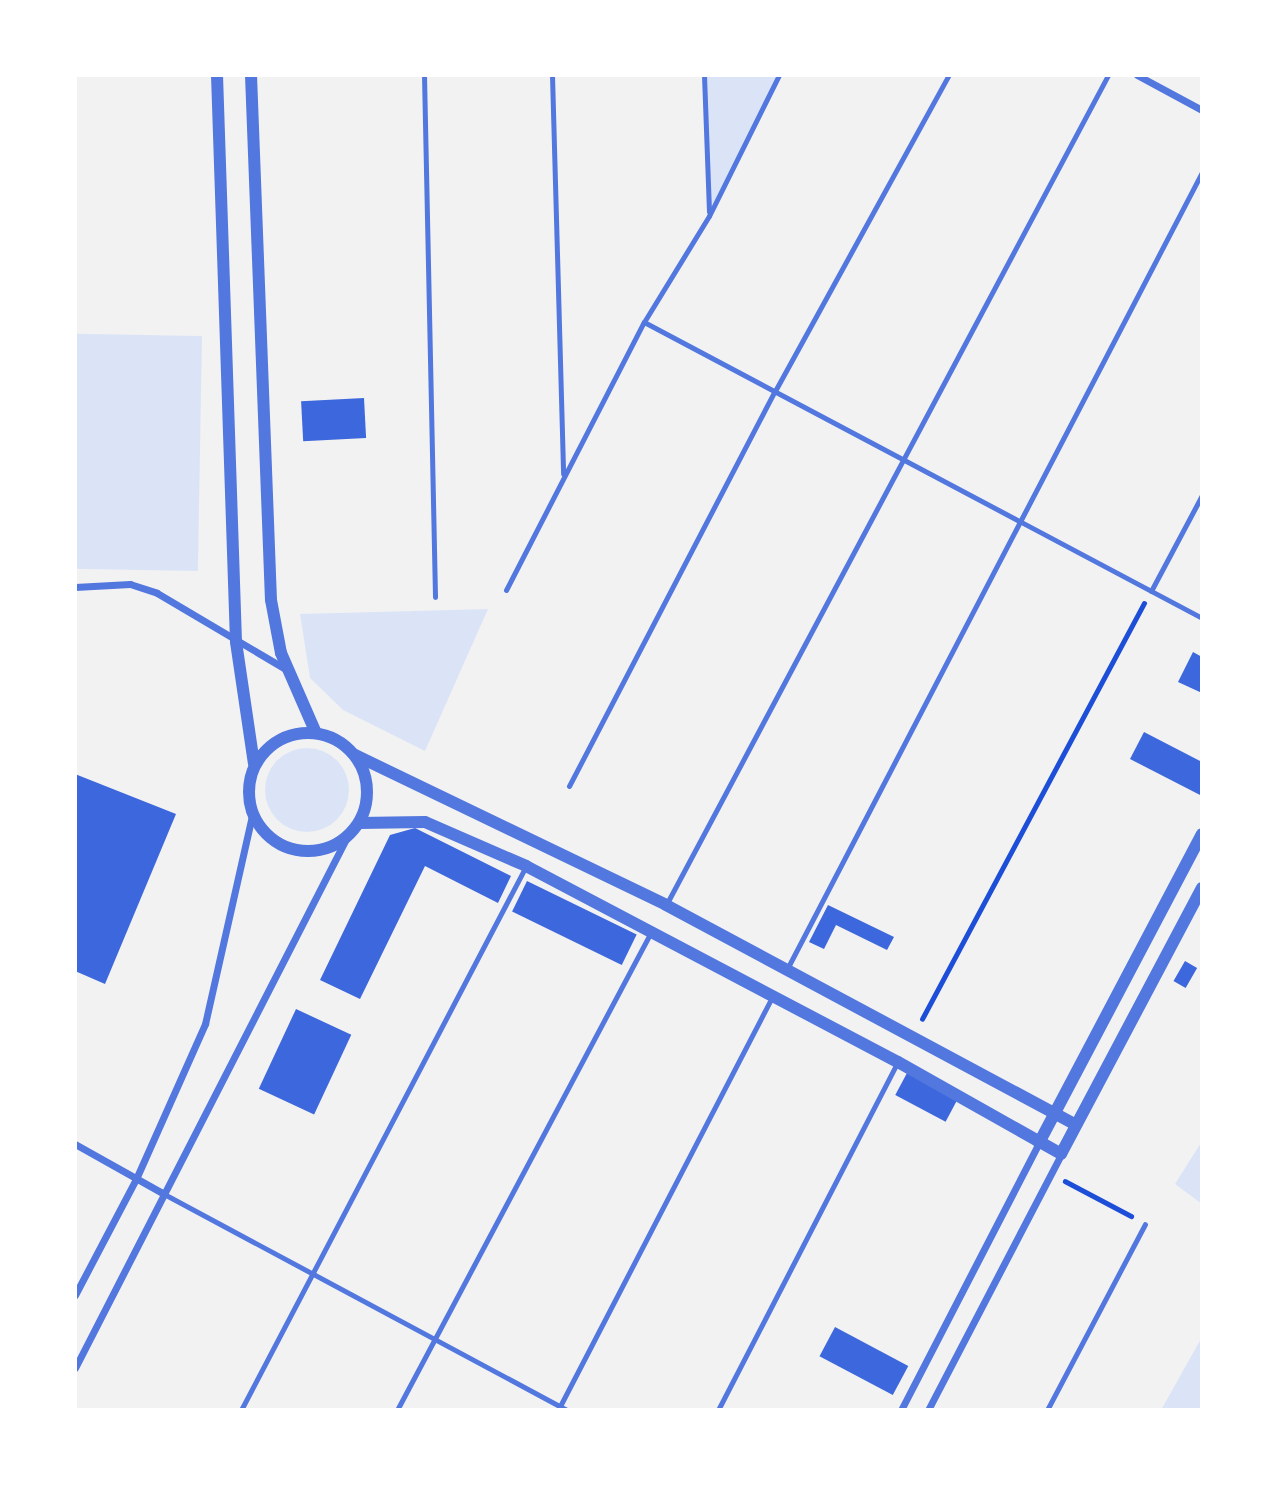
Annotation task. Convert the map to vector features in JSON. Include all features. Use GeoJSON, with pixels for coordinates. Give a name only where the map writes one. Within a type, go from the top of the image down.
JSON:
{"type":"FeatureCollection","features":[{"type":"Feature","properties":{"kind":"street"},"geometry":{"type":"LineString","coordinates":[[75,1295],[136,1179],[205,1024],[252,815],[248,789],[254,764],[236,642],[217,75]]}},
{"type":"Feature","properties":{"kind":"street"},"geometry":{"type":"LineString","coordinates":[[251,75],[271,600],[281,653],[316,733]]}},
{"type":"Feature","properties":{"kind":"street"},"geometry":{"type":"LineString","coordinates":[[1137,75],[1202,110]]}},
{"type":"Feature","properties":{"kind":"street"},"geometry":{"type":"LineString","coordinates":[[75,587],[130,584],[157,593],[289,671]]}},
{"type":"Feature","properties":{"kind":"street"},"geometry":{"type":"LineString","coordinates":[[254,764],[281,739],[316,733],[331,737],[355,755],[666,905],[1076,1125]]}},
{"type":"Feature","properties":{"kind":"street"},"geometry":{"type":"LineString","coordinates":[[75,1368],[347,836],[359,822],[368,788],[355,755]]}},
{"type":"Feature","properties":{"kind":"street"},"geometry":{"type":"LineString","coordinates":[[252,815],[270,836],[294,850],[322,849],[347,836]]}},
{"type":"Feature","properties":{"kind":"street"},"geometry":{"type":"LineString","coordinates":[[359,822],[425,822],[526,866],[898,1062],[1061,1154]]}},
{"type":"Feature","properties":{"kind":"street"},"geometry":{"type":"LineString","coordinates":[[901,1410],[1202,834]]}},
{"type":"Feature","properties":{"kind":"street"},"geometry":{"type":"LineString","coordinates":[[928,1410],[1202,888]]}},
{"type":"Feature","properties":{"kind":"street"},"geometry":{"type":"LineString","coordinates":[[75,1144],[164,1194]]}},
{"type":"Feature","properties":{"kind":"lane"},"geometry":{"type":"LineString","coordinates":[[424,75],[435,597]]}},
{"type":"Feature","properties":{"kind":"lane"},"geometry":{"type":"LineString","coordinates":[[552,75],[564,476]]}},
{"type":"Feature","properties":{"kind":"lane"},"geometry":{"type":"LineString","coordinates":[[705,75],[709,216]]}},
{"type":"Feature","properties":{"kind":"lane"},"geometry":{"type":"LineString","coordinates":[[506,590],[644,321],[709,216],[779,75]]}},
{"type":"Feature","properties":{"kind":"lane"},"geometry":{"type":"LineString","coordinates":[[569,786],[775,391],[949,75]]}},
{"type":"Feature","properties":{"kind":"lane"},"geometry":{"type":"LineString","coordinates":[[666,905],[1108,75]]}},
{"type":"Feature","properties":{"kind":"lane"},"geometry":{"type":"LineString","coordinates":[[787,969],[1202,172]]}},
{"type":"Feature","properties":{"kind":"lane"},"geometry":{"type":"LineString","coordinates":[[644,321],[1202,618]]}},
{"type":"Feature","properties":{"kind":"lane"},"geometry":{"type":"LineString","coordinates":[[1151,591],[1202,495]]}},
{"type":"Feature","properties":{"kind":"lane"},"geometry":{"type":"LineString","coordinates":[[241,1410],[526,866]]}},
{"type":"Feature","properties":{"kind":"lane"},"geometry":{"type":"LineString","coordinates":[[397,1410],[652,931]]}},
{"type":"Feature","properties":{"kind":"lane"},"geometry":{"type":"LineString","coordinates":[[559,1408],[772,995]]}},
{"type":"Feature","properties":{"kind":"lane"},"geometry":{"type":"LineString","coordinates":[[718,1410],[898,1062]]}},
{"type":"Feature","properties":{"kind":"lane"},"geometry":{"type":"LineString","coordinates":[[164,1194],[567,1410]]}},
{"type":"Feature","properties":{"kind":"lane"},"geometry":{"type":"LineString","coordinates":[[1047,1410],[1145,1224]]}},
{"type":"Feature","properties":{"kind":"path"},"geometry":{"type":"LineString","coordinates":[[913,1036],[1151,591]]}},
{"type":"Feature","properties":{"kind":"path"},"geometry":{"type":"LineString","coordinates":[[1052,1174],[1145,1224]]}},
{"type":"Feature","properties":{"kind":"shaded area"},"geometry":{"type":"Polygon","coordinates":[[[705,75],[777,75],[711,208],[705,75]]]}},
{"type":"Feature","properties":{"kind":"shaded area"},"geometry":{"type":"Polygon","coordinates":[[[75,334],[202,336],[198,571],[75,569],[75,334]]]}},
{"type":"Feature","properties":{"kind":"shaded area"},"geometry":{"type":"Polygon","coordinates":[[[488,609],[425,751],[343,710],[310,678],[300,614],[488,609]]]}},
{"type":"Feature","properties":{"kind":"shaded area"},"geometry":{"type":"Polygon","coordinates":[[[299,748],[315,748],[331,755],[342,766],[349,782],[346,806],[337,820],[315,832],[299,832],[283,825],[272,814],[265,798],[265,782],[272,766],[283,755],[299,748]]]}},
{"type":"Feature","properties":{"kind":"shaded area"},"geometry":{"type":"Polygon","coordinates":[[[1202,1141],[1202,1204],[1175,1184],[1202,1141]]]}},
{"type":"Feature","properties":{"kind":"shaded area"},"geometry":{"type":"Polygon","coordinates":[[[1202,1337],[1202,1410],[1161,1410],[1202,1337]]]}},
{"type":"Feature","properties":{"kind":"building"},"geometry":{"type":"Polygon","coordinates":[[[364,398],[366,438],[303,441],[301,401],[364,398]]]}},
{"type":"Feature","properties":{"kind":"building"},"geometry":{"type":"Polygon","coordinates":[[[1193,652],[1202,657],[1202,693],[1178,682],[1193,652]]]}},
{"type":"Feature","properties":{"kind":"building"},"geometry":{"type":"Polygon","coordinates":[[[1144,732],[1202,762],[1202,796],[1130,759],[1144,732]]]}},
{"type":"Feature","properties":{"kind":"building"},"geometry":{"type":"Polygon","coordinates":[[[75,774],[176,814],[105,984],[75,971],[75,774]]]}},
{"type":"Feature","properties":{"kind":"building"},"geometry":{"type":"Polygon","coordinates":[[[415,828],[511,876],[498,903],[425,866],[360,999],[320,980],[390,835],[415,828]]]}},
{"type":"Feature","properties":{"kind":"building"},"geometry":{"type":"Polygon","coordinates":[[[527,881],[637,934],[622,965],[512,912],[527,881]]]}},
{"type":"Feature","properties":{"kind":"building"},"geometry":{"type":"Polygon","coordinates":[[[828,905],[894,937],[887,950],[836,925],[824,949],[809,942],[828,905]]]}},
{"type":"Feature","properties":{"kind":"building"},"geometry":{"type":"Polygon","coordinates":[[[1185,961],[1197,968],[1186,988],[1174,981],[1185,961]]]}},
{"type":"Feature","properties":{"kind":"building"},"geometry":{"type":"Polygon","coordinates":[[[296,1009],[351,1035],[314,1115],[259,1089],[296,1009]]]}},
{"type":"Feature","properties":{"kind":"building"},"geometry":{"type":"Polygon","coordinates":[[[907,1073],[957,1100],[946,1122],[895,1095],[907,1073]]]}},
{"type":"Feature","properties":{"kind":"building"},"geometry":{"type":"Polygon","coordinates":[[[835,1327],[908,1366],[893,1395],[820,1356],[835,1327]]]}}]}
